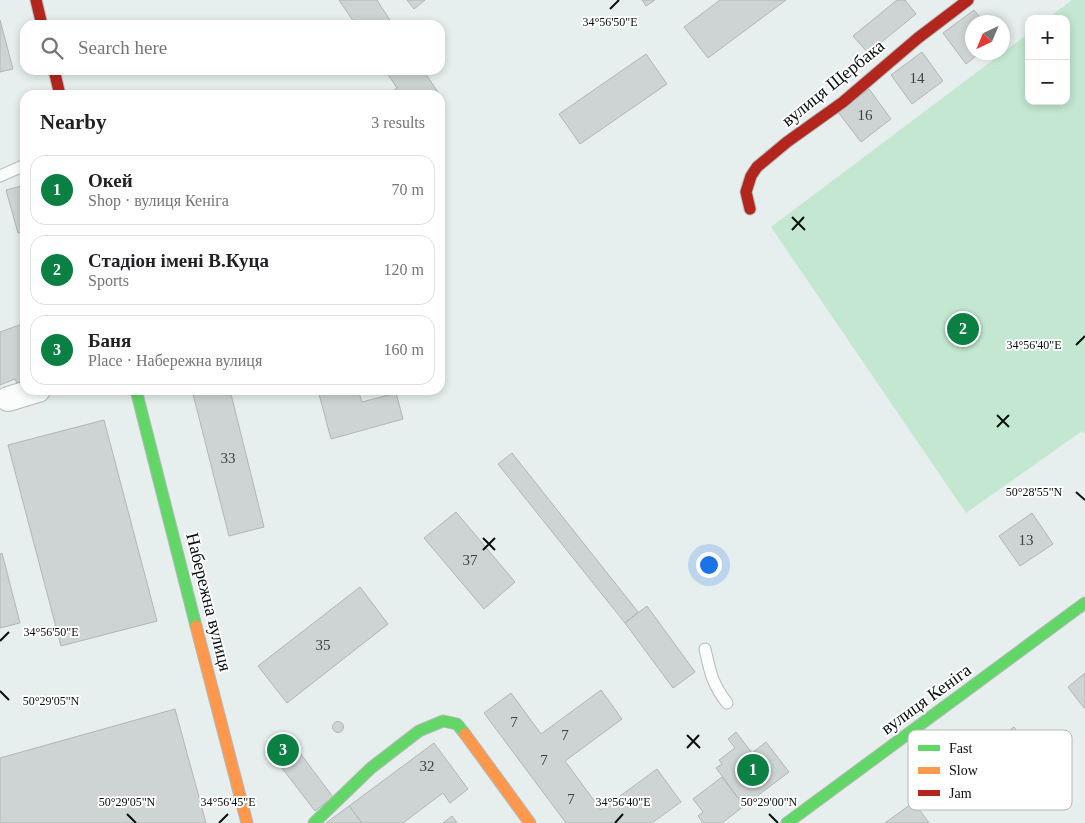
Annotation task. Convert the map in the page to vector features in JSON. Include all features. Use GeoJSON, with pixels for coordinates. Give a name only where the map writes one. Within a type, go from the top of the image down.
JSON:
{"type":"FeatureCollection","features":[{"type":"Feature","properties":{"kind":"main road"},"geometry":{"type":"LineString","coordinates":[[36,0],[41,20]]}},
{"type":"Feature","properties":{"kind":"main road","name":"вулиця Щербака"},"geometry":{"type":"LineString","coordinates":[[750,209],[746,192],[751,176],[758,167],[787,142],[843,102],[918,38],[968,0]]}},
{"type":"Feature","properties":{"kind":"main road"},"geometry":{"type":"LineString","coordinates":[[55,75],[59,90]]}},
{"type":"Feature","properties":{"kind":"main road","name":"Набережна вулиця"},"geometry":{"type":"LineString","coordinates":[[137,395],[247,823]]}},
{"type":"Feature","properties":{"kind":"main road","name":"вулиця Кеніга"},"geometry":{"type":"LineString","coordinates":[[913,730],[1085,603]]}},
{"type":"Feature","properties":{"kind":"main road"},"geometry":{"type":"LineString","coordinates":[[314,823],[371,768],[418,731],[442,721],[457,724],[530,823]]}},
{"type":"Feature","properties":{"kind":"main road","name":"вулиця Кеніга"},"geometry":{"type":"LineString","coordinates":[[787,823],[908,734]]}},
{"type":"Feature","properties":{"kind":"street"},"geometry":{"type":"LineString","coordinates":[[8,399],[21,395]]}},
{"type":"Feature","properties":{"kind":"lane"},"geometry":{"type":"LineString","coordinates":[[0,176],[20,167]]}},
{"type":"Feature","properties":{"kind":"lane"},"geometry":{"type":"LineString","coordinates":[[705,649],[713,682],[726,702]]}},
{"type":"Feature","properties":{"kind":"green space"},"geometry":{"type":"Polygon","coordinates":[[[1072,0],[1085,0],[1085,434],[1082,431],[966,513],[771,227],[993,60],[1010,60],[1010,47],[1025,36],[1025,105],[1070,105],[1070,15],[1052,15],[1072,0]]]}},
{"type":"Feature","properties":{"kind":"building"},"geometry":{"type":"Polygon","coordinates":[[[339,0],[377,0],[390,20],[353,20],[339,0]]]}},
{"type":"Feature","properties":{"kind":"building"},"geometry":{"type":"Polygon","coordinates":[[[407,0],[425,0],[414,9],[407,0]]]}},
{"type":"Feature","properties":{"kind":"building"},"geometry":{"type":"Polygon","coordinates":[[[642,0],[655,0],[646,6],[642,0]]]}},
{"type":"Feature","properties":{"kind":"building"},"geometry":{"type":"Polygon","coordinates":[[[720,0],[786,0],[708,58],[684,27],[720,0]]]}},
{"type":"Feature","properties":{"kind":"building"},"geometry":{"type":"Polygon","coordinates":[[[897,0],[905,0],[916,14],[868,53],[853,36],[897,0]]]}},
{"type":"Feature","properties":{"kind":"building"},"geometry":{"type":"Polygon","coordinates":[[[974,10],[978,15],[967,15],[974,10]]]}},
{"type":"Feature","properties":{"kind":"building"},"geometry":{"type":"Polygon","coordinates":[[[965,17],[965,60],[971,60],[966,64],[943,33],[965,17]]]}},
{"type":"Feature","properties":{"kind":"building"},"geometry":{"type":"Polygon","coordinates":[[[0,20],[13,69],[0,72],[0,20]]]}},
{"type":"Feature","properties":{"kind":"building"},"geometry":{"type":"Polygon","coordinates":[[[922,52],[943,81],[912,104],[891,75],[922,52]]]}},
{"type":"Feature","properties":{"kind":"building"},"geometry":{"type":"Polygon","coordinates":[[[646,54],[667,84],[580,144],[559,114],[646,54]]]}},
{"type":"Feature","properties":{"kind":"building"},"geometry":{"type":"Polygon","coordinates":[[[388,75],[426,75],[437,90],[394,90],[397,88],[388,75]]]}},
{"type":"Feature","properties":{"kind":"building"},"geometry":{"type":"Polygon","coordinates":[[[869,89],[891,119],[861,142],[838,112],[869,89]]]}},
{"type":"Feature","properties":{"kind":"building"},"geometry":{"type":"Polygon","coordinates":[[[20,186],[20,232],[18,233],[6,190],[20,186]]]}},
{"type":"Feature","properties":{"kind":"building"},"geometry":{"type":"Polygon","coordinates":[[[20,325],[20,382],[17,383],[15,379],[0,385],[0,332],[20,325]]]}},
{"type":"Feature","properties":{"kind":"building"},"geometry":{"type":"Polygon","coordinates":[[[193,395],[231,395],[264,527],[229,536],[193,395]]]}},
{"type":"Feature","properties":{"kind":"building"},"geometry":{"type":"Polygon","coordinates":[[[319,395],[360,395],[362,402],[388,395],[397,395],[403,419],[331,439],[319,395]]]}},
{"type":"Feature","properties":{"kind":"building"},"geometry":{"type":"Polygon","coordinates":[[[104,420],[157,621],[61,646],[8,445],[104,420]]]}},
{"type":"Feature","properties":{"kind":"building"},"geometry":{"type":"Polygon","coordinates":[[[512,453],[638,612],[625,623],[498,464],[512,453]]]}},
{"type":"Feature","properties":{"kind":"building"},"geometry":{"type":"Polygon","coordinates":[[[456,512],[515,582],[484,609],[424,538],[456,512]]]}},
{"type":"Feature","properties":{"kind":"building"},"geometry":{"type":"Polygon","coordinates":[[[1032,513],[1053,544],[1020,566],[999,536],[1032,513]]]}},
{"type":"Feature","properties":{"kind":"building"},"geometry":{"type":"Polygon","coordinates":[[[2,553],[20,623],[0,628],[0,554],[2,553]]]}},
{"type":"Feature","properties":{"kind":"building"},"geometry":{"type":"Polygon","coordinates":[[[360,587],[388,624],[287,703],[258,666],[360,587]]]}},
{"type":"Feature","properties":{"kind":"building"},"geometry":{"type":"Polygon","coordinates":[[[647,606],[695,672],[673,688],[625,623],[647,606]]]}},
{"type":"Feature","properties":{"kind":"building"},"geometry":{"type":"Polygon","coordinates":[[[1085,673],[1085,707],[1084,708],[1068,687],[1085,673]]]}},
{"type":"Feature","properties":{"kind":"building"},"geometry":{"type":"Polygon","coordinates":[[[601,690],[622,719],[565,761],[601,810],[657,769],[681,802],[652,823],[566,823],[484,713],[511,693],[541,734],[601,690]]]}},
{"type":"Feature","properties":{"kind":"building"},"geometry":{"type":"Polygon","coordinates":[[[175,709],[206,823],[0,823],[0,758],[175,709]]]}},
{"type":"Feature","properties":{"kind":"building"},"geometry":{"type":"Polygon","coordinates":[[[336,722],[340,722],[343,727],[342,731],[336,732],[333,729],[333,725],[336,722]]]}},
{"type":"Feature","properties":{"kind":"building"},"geometry":{"type":"Polygon","coordinates":[[[736,732],[752,753],[766,742],[789,772],[744,806],[716,768],[722,764],[719,760],[735,748],[728,739],[736,732]]]}},
{"type":"Feature","properties":{"kind":"building"},"geometry":{"type":"Polygon","coordinates":[[[284,733],[300,753],[281,767],[266,747],[284,733]]]}},
{"type":"Feature","properties":{"kind":"building"},"geometry":{"type":"Polygon","coordinates":[[[434,743],[468,789],[450,803],[443,793],[403,823],[362,823],[349,806],[434,743]]]}},
{"type":"Feature","properties":{"kind":"building"},"geometry":{"type":"Polygon","coordinates":[[[300,753],[333,797],[315,811],[282,768],[300,753]]]}},
{"type":"Feature","properties":{"kind":"building"},"geometry":{"type":"Polygon","coordinates":[[[722,777],[744,806],[722,823],[703,823],[698,816],[703,812],[693,799],[722,777]]]}},
{"type":"Feature","properties":{"kind":"building"},"geometry":{"type":"Polygon","coordinates":[[[349,806],[362,823],[326,823],[349,806]]]}},
{"type":"Feature","properties":{"kind":"building"},"geometry":{"type":"Polygon","coordinates":[[[908,806],[908,810],[920,810],[929,823],[885,823],[908,806]]]}},
{"type":"Feature","properties":{"kind":"building"},"geometry":{"type":"Polygon","coordinates":[[[452,816],[457,823],[443,823],[452,816]]]}},
{"type":"Feature","properties":{"kind":"traffic: fast"},"geometry":{"type":"LineString","coordinates":[[137,395],[196,626]]}},
{"type":"Feature","properties":{"kind":"traffic: fast"},"geometry":{"type":"LineString","coordinates":[[913,730],[1085,603]]}},
{"type":"Feature","properties":{"kind":"traffic: fast"},"geometry":{"type":"LineString","coordinates":[[314,823],[371,768],[419,731],[443,721],[457,724],[465,734]]}},
{"type":"Feature","properties":{"kind":"traffic: fast"},"geometry":{"type":"LineString","coordinates":[[787,823],[908,734]]}},
{"type":"Feature","properties":{"kind":"traffic: slow"},"geometry":{"type":"LineString","coordinates":[[196,626],[247,823]]}},
{"type":"Feature","properties":{"kind":"traffic: slow"},"geometry":{"type":"LineString","coordinates":[[465,734],[530,823]]}},
{"type":"Feature","properties":{"kind":"traffic: jam"},"geometry":{"type":"LineString","coordinates":[[36,0],[41,20]]}},
{"type":"Feature","properties":{"kind":"traffic: jam"},"geometry":{"type":"LineString","coordinates":[[750,209],[746,192],[751,176],[757,167],[787,142],[843,102],[918,38],[968,0]]}},
{"type":"Feature","properties":{"kind":"traffic: jam"},"geometry":{"type":"LineString","coordinates":[[55,75],[59,90]]}},
{"type":"Feature","properties":{"kind":"place","name":"Стадіон імені В.Куца"},"geometry":{"type":"Point","coordinates":[963,329]}},
{"type":"Feature","properties":{"kind":"place","name":"Баня"},"geometry":{"type":"Point","coordinates":[283,750]}},
{"type":"Feature","properties":{"kind":"place","name":"Окей"},"geometry":{"type":"Point","coordinates":[753,770]}}]}
